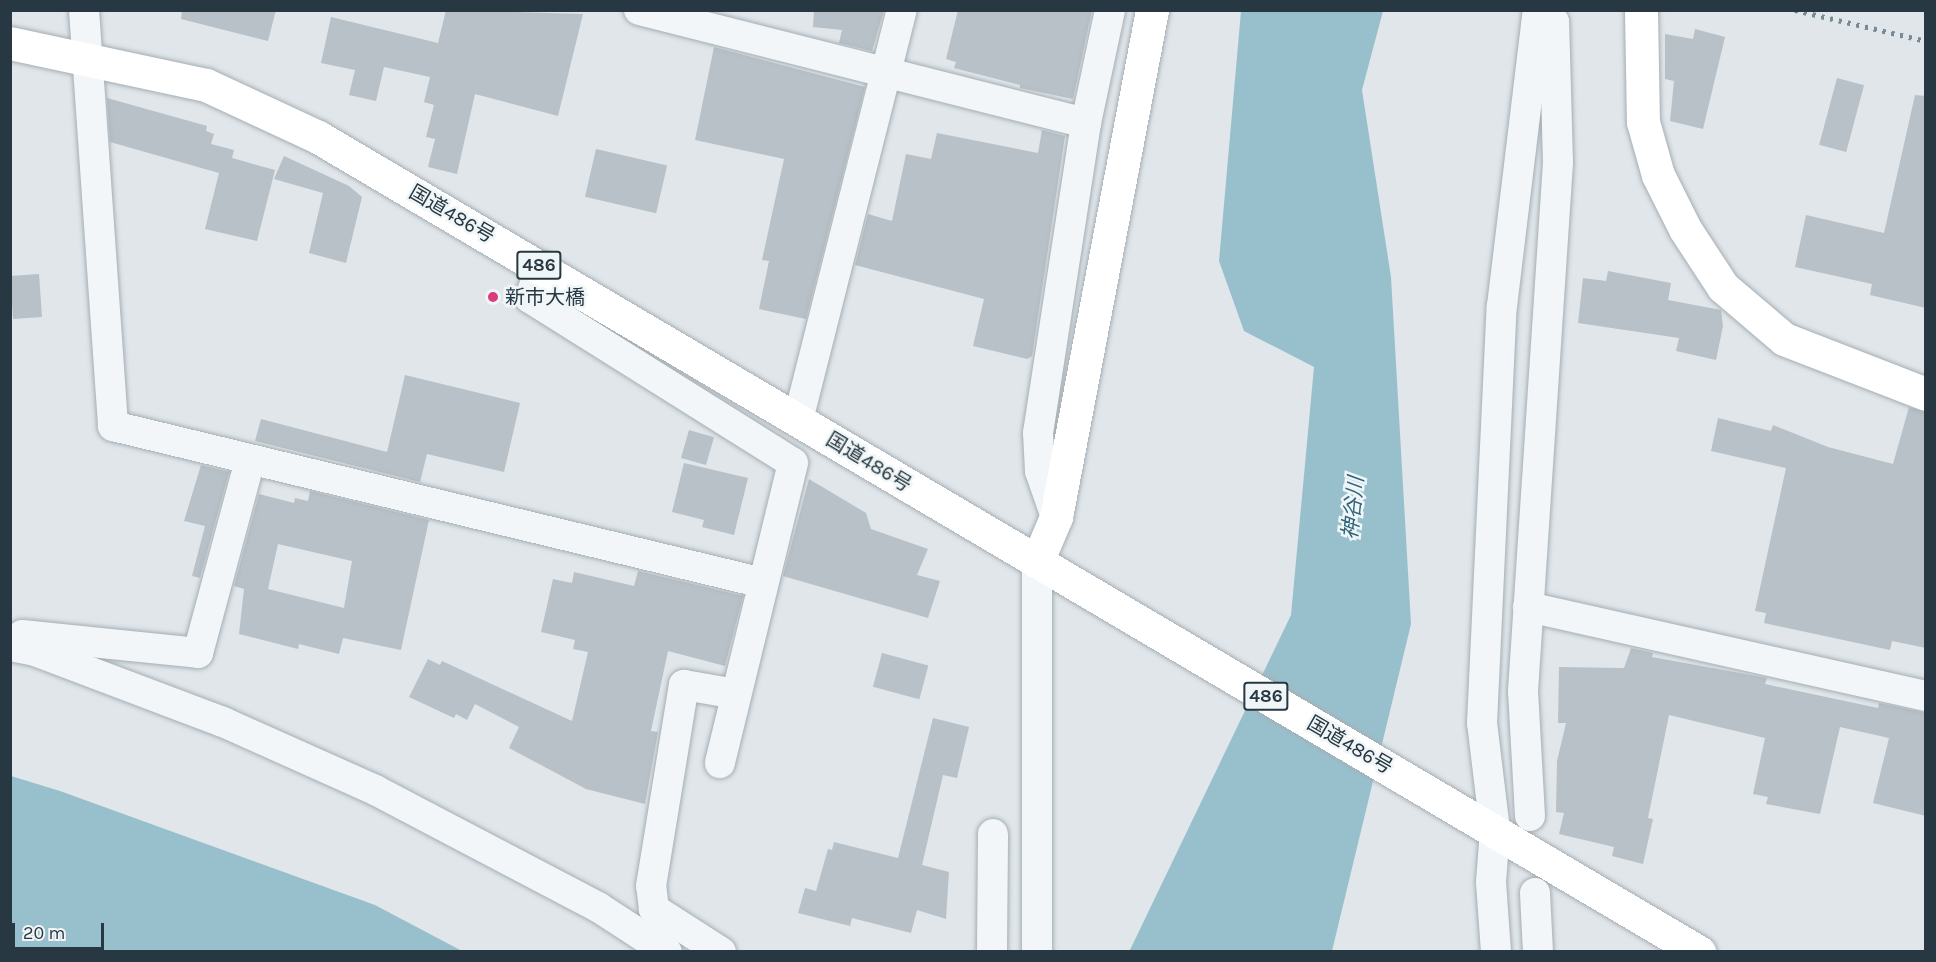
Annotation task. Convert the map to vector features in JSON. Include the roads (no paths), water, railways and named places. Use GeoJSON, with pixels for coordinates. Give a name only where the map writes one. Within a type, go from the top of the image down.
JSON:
{"type":"FeatureCollection","features":[{"type":"Feature","properties":{"kind":"main road"},"geometry":{"type":"LineString","coordinates":[[1036,562],[1056,517],[1152,10]]}},
{"type":"Feature","properties":{"kind":"main road"},"geometry":{"type":"LineString","coordinates":[[1641,10],[1643,122],[1658,175],[1685,230],[1723,287],[1784,339],[1926,394]]}},
{"type":"Feature","properties":{"kind":"main road","name":"国道486号"},"geometry":{"type":"LineString","coordinates":[[10,43],[84,57],[216,90],[318,137],[541,266],[1036,562],[1699,951]]}},
{"type":"Feature","properties":{"kind":"street"},"geometry":{"type":"LineString","coordinates":[[84,10],[84,57],[113,426],[763,584]]}},
{"type":"Feature","properties":{"kind":"street"},"geometry":{"type":"LineString","coordinates":[[639,10],[1086,123]]}},
{"type":"Feature","properties":{"kind":"street"},"geometry":{"type":"LineString","coordinates":[[798,420],[902,10]]}},
{"type":"Feature","properties":{"kind":"street"},"geometry":{"type":"LineString","coordinates":[[1056,517],[1040,471],[1038,433],[1086,123],[1110,10]]}},
{"type":"Feature","properties":{"kind":"street"},"geometry":{"type":"LineString","coordinates":[[1530,816],[1523,691],[1558,162],[1554,22],[1539,10]]}},
{"type":"Feature","properties":{"kind":"street"},"geometry":{"type":"LineString","coordinates":[[1496,951],[1491,882],[1495,830],[1482,723],[1502,306],[1539,10]]}},
{"type":"Feature","properties":{"kind":"street"},"geometry":{"type":"LineString","coordinates":[[541,266],[530,298],[794,463],[720,763]]}},
{"type":"Feature","properties":{"kind":"street"},"geometry":{"type":"LineString","coordinates":[[10,634],[198,653],[250,460]]}},
{"type":"Feature","properties":{"kind":"street"},"geometry":{"type":"LineString","coordinates":[[1036,562],[1037,951]]}},
{"type":"Feature","properties":{"kind":"street"},"geometry":{"type":"LineString","coordinates":[[1528,607],[1926,696]]}},
{"type":"Feature","properties":{"kind":"street"},"geometry":{"type":"LineString","coordinates":[[10,646],[35,651],[223,722],[375,790],[598,907],[667,951]]}},
{"type":"Feature","properties":{"kind":"street"},"geometry":{"type":"LineString","coordinates":[[721,951],[654,909],[651,886],[684,685],[736,694]]}},
{"type":"Feature","properties":{"kind":"street"},"geometry":{"type":"LineString","coordinates":[[992,951],[993,834]]}},
{"type":"Feature","properties":{"kind":"street"},"geometry":{"type":"LineString","coordinates":[[1534,893],[1538,951]]}},
{"type":"Feature","properties":{"kind":"water","name":"神谷川"},"geometry":{"type":"Polygon","coordinates":[[[1241,11],[1383,11],[1362,90],[1391,277],[1411,624],[1332,951],[1129,952],[1291,615],[1314,367],[1244,331],[1219,261],[1241,11]]]}},
{"type":"Feature","properties":{"kind":"water"},"geometry":{"type":"Polygon","coordinates":[[[11,776],[60,791],[375,905],[462,951],[11,951],[11,776]]]}},
{"type":"Feature","properties":{"kind":"railway"},"geometry":{"type":"LineString","coordinates":[[1795,10],[1926,41]]}},
{"type":"Feature","properties":{"kind":"place","name":"新市大橋"},"geometry":{"type":"Point","coordinates":[493,297]}}]}
